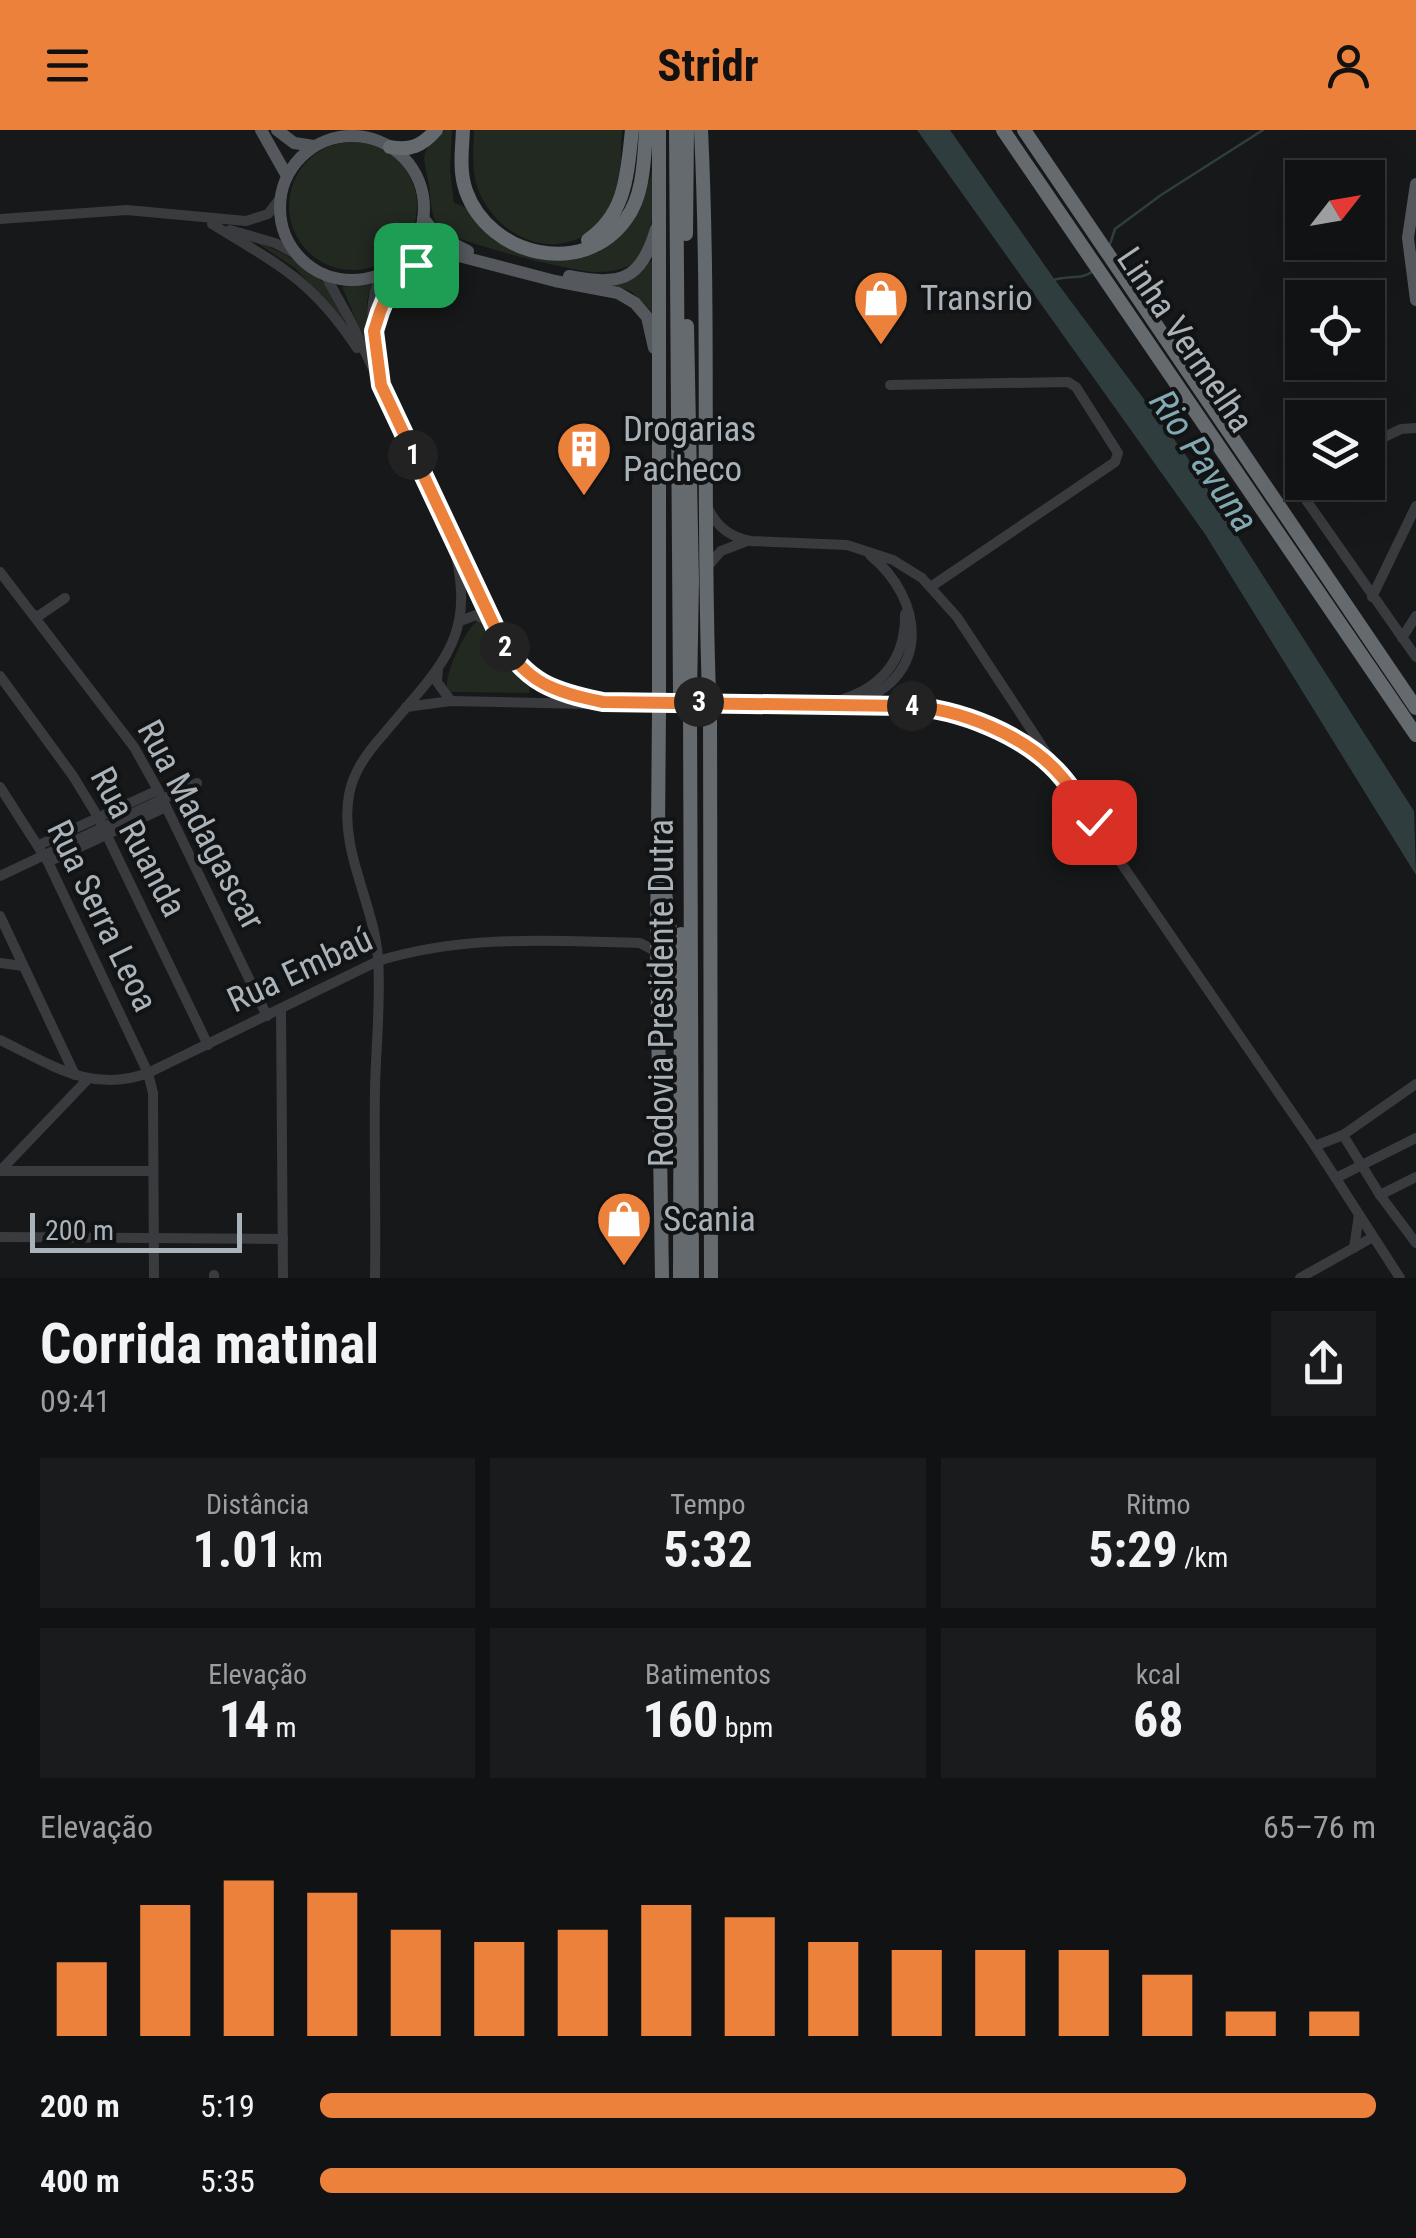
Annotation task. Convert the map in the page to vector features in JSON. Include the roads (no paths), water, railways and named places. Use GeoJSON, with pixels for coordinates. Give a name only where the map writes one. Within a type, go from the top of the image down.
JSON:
{"type":"FeatureCollection","features":[{"type":"Feature","properties":{"kind":"highway"},"geometry":{"type":"LineString","coordinates":[[390,147],[415,147],[436,130]]}},
{"type":"Feature","properties":{"kind":"highway"},"geometry":{"type":"LineString","coordinates":[[463,130],[463,180],[470,202],[486,226],[521,248],[561,254],[598,243],[626,219],[638,194],[646,130]]}},
{"type":"Feature","properties":{"kind":"highway"},"geometry":{"type":"LineString","coordinates":[[561,254],[598,234],[616,212],[626,186],[632,130]]}},
{"type":"Feature","properties":{"kind":"highway"},"geometry":{"type":"LineString","coordinates":[[659,130],[656,702],[662,1278]]}},
{"type":"Feature","properties":{"kind":"highway","name":"Rodovia Presidente Dutra"},"geometry":{"type":"LineString","coordinates":[[673,130],[674,256],[697,701],[694,1278]]}},
{"type":"Feature","properties":{"kind":"highway"},"geometry":{"type":"LineString","coordinates":[[687,130],[692,580],[697,701],[709,724],[711,1278]]}},
{"type":"Feature","properties":{"kind":"highway"},"geometry":{"type":"LineString","coordinates":[[697,701],[706,572],[701,130]]}},
{"type":"Feature","properties":{"kind":"highway"},"geometry":{"type":"LineString","coordinates":[[704,193],[708,184],[709,130]]}},
{"type":"Feature","properties":{"kind":"highway","name":"Linha Vermelha"},"geometry":{"type":"LineString","coordinates":[[1003,130],[1090,253],[1109,268],[1416,708]]}},
{"type":"Feature","properties":{"kind":"highway","name":"Linha Vermelha"},"geometry":{"type":"LineString","coordinates":[[1021,130],[1100,240],[1109,268],[1416,735]]}},
{"type":"Feature","properties":{"kind":"highway","name":"Rodovia Presidente Dutra"},"geometry":{"type":"LineString","coordinates":[[680,1278],[680,1001],[697,701]]}},
{"type":"Feature","properties":{"kind":"highway"},"geometry":{"type":"LineString","coordinates":[[658,847],[680,1001]]}},
{"type":"Feature","properties":{"kind":"highway"},"geometry":{"type":"LineString","coordinates":[[694,1278],[712,1171]]}},
{"type":"Feature","properties":{"kind":"main road"},"geometry":{"type":"LineString","coordinates":[[261,130],[287,176]]}},
{"type":"Feature","properties":{"kind":"main road"},"geometry":{"type":"LineString","coordinates":[[277,130],[294,144],[314,146]]}},
{"type":"Feature","properties":{"kind":"main road"},"geometry":{"type":"LineString","coordinates":[[339,137],[366,137],[390,147],[417,178],[423,218],[420,231],[406,254],[382,273],[359,279],[324,274],[298,255],[285,234],[281,198],[287,176],[314,146],[339,137]]}},
{"type":"Feature","properties":{"kind":"main road"},"geometry":{"type":"LineString","coordinates":[[1416,184],[1409,225],[1416,300]]}},
{"type":"Feature","properties":{"kind":"main road"},"geometry":{"type":"LineString","coordinates":[[423,218],[432,231],[456,247],[569,276],[601,280],[622,277],[643,264],[659,216]]}},
{"type":"Feature","properties":{"kind":"main road"},"geometry":{"type":"LineString","coordinates":[[406,254],[432,249],[632,300],[651,329],[660,403]]}},
{"type":"Feature","properties":{"kind":"main road"},"geometry":{"type":"LineString","coordinates":[[374,331],[387,291],[398,276],[416,265],[464,257]]}},
{"type":"Feature","properties":{"kind":"street"},"geometry":{"type":"LineString","coordinates":[[0,218],[127,210],[246,222],[268,214],[281,198]]}},
{"type":"Feature","properties":{"kind":"street"},"geometry":{"type":"LineString","coordinates":[[181,214],[260,238],[298,255]]}},
{"type":"Feature","properties":{"kind":"street"},"geometry":{"type":"LineString","coordinates":[[212,224],[296,275],[343,326],[369,365],[508,652],[533,690],[530,699],[521,704]]}},
{"type":"Feature","properties":{"kind":"street"},"geometry":{"type":"LineString","coordinates":[[381,385],[372,300],[382,273]]}},
{"type":"Feature","properties":{"kind":"street"},"geometry":{"type":"LineString","coordinates":[[324,274],[369,365]]}},
{"type":"Feature","properties":{"kind":"street"},"geometry":{"type":"LineString","coordinates":[[890,385],[1068,382],[1076,388],[1118,453],[1114,462],[932,586]]}},
{"type":"Feature","properties":{"kind":"street"},"geometry":{"type":"LineString","coordinates":[[1385,437],[1401,429],[1416,428]]}},
{"type":"Feature","properties":{"kind":"street"},"geometry":{"type":"LineString","coordinates":[[1306,500],[1416,657]]}},
{"type":"Feature","properties":{"kind":"street"},"geometry":{"type":"LineString","coordinates":[[706,505],[722,529],[750,540],[834,543],[861,548],[900,563],[932,586],[996,673],[1400,1278]]}},
{"type":"Feature","properties":{"kind":"street"},"geometry":{"type":"LineString","coordinates":[[1372,597],[1416,506]]}},
{"type":"Feature","properties":{"kind":"street"},"geometry":{"type":"LineString","coordinates":[[375,1278],[378,961],[366,898],[348,841],[348,802],[355,773],[455,642],[460,622],[461,570],[451,535]]}},
{"type":"Feature","properties":{"kind":"street"},"geometry":{"type":"LineString","coordinates":[[706,572],[721,550],[750,540]]}},
{"type":"Feature","properties":{"kind":"street"},"geometry":{"type":"LineString","coordinates":[[844,704],[876,694],[891,683],[904,666],[913,634],[904,599],[890,573],[861,548]]}},
{"type":"Feature","properties":{"kind":"street","name":"Rua Madagascar"},"geometry":{"type":"LineString","coordinates":[[0,572],[114,718],[162,799],[267,1016]]}},
{"type":"Feature","properties":{"kind":"street"},"geometry":{"type":"LineString","coordinates":[[36,615],[65,598]]}},
{"type":"Feature","properties":{"kind":"street"},"geometry":{"type":"LineString","coordinates":[[820,703],[857,694],[892,667],[904,637],[904,599]]}},
{"type":"Feature","properties":{"kind":"street"},"geometry":{"type":"LineString","coordinates":[[460,622],[476,615],[495,625]]}},
{"type":"Feature","properties":{"kind":"street"},"geometry":{"type":"LineString","coordinates":[[1402,638],[1416,616]]}},
{"type":"Feature","properties":{"kind":"street"},"geometry":{"type":"LineString","coordinates":[[438,668],[437,682],[450,701]]}},
{"type":"Feature","properties":{"kind":"street"},"geometry":{"type":"LineString","coordinates":[[524,672],[559,691],[603,702]]}},
{"type":"Feature","properties":{"kind":"street","name":"Rua Ruanda"},"geometry":{"type":"LineString","coordinates":[[0,676],[74,776],[208,1045]]}},
{"type":"Feature","properties":{"kind":"street"},"geometry":{"type":"LineString","coordinates":[[406,707],[450,701],[914,706],[1008,736],[1060,774]]}},
{"type":"Feature","properties":{"kind":"street"},"geometry":{"type":"LineString","coordinates":[[0,876],[197,783]]}},
{"type":"Feature","properties":{"kind":"street","name":"Rua Serra Leoa"},"geometry":{"type":"LineString","coordinates":[[0,786],[44,854],[154,1093],[154,1278]]}},
{"type":"Feature","properties":{"kind":"street"},"geometry":{"type":"LineString","coordinates":[[44,854],[162,799]]}},
{"type":"Feature","properties":{"kind":"street"},"geometry":{"type":"LineString","coordinates":[[0,916],[81,1078],[0,1171]]}},
{"type":"Feature","properties":{"kind":"street"},"geometry":{"type":"LineString","coordinates":[[640,943],[657,926]]}},
{"type":"Feature","properties":{"kind":"street","name":"Rua Embaú"},"geometry":{"type":"LineString","coordinates":[[0,1040],[81,1078],[119,1080],[148,1074],[378,961],[417,949],[455,942],[524,940],[640,943],[657,952]]}},
{"type":"Feature","properties":{"kind":"street"},"geometry":{"type":"LineString","coordinates":[[0,963],[23,966]]}},
{"type":"Feature","properties":{"kind":"street"},"geometry":{"type":"LineString","coordinates":[[281,1009],[283,1278]]}},
{"type":"Feature","properties":{"kind":"street"},"geometry":{"type":"LineString","coordinates":[[48,1063],[62,1046]]}},
{"type":"Feature","properties":{"kind":"street"},"geometry":{"type":"LineString","coordinates":[[1315,1146],[1344,1135],[1416,1084]]}},
{"type":"Feature","properties":{"kind":"street"},"geometry":{"type":"LineString","coordinates":[[1344,1135],[1380,1195],[1416,1243]]}},
{"type":"Feature","properties":{"kind":"street"},"geometry":{"type":"LineString","coordinates":[[1336,1178],[1416,1138]]}},
{"type":"Feature","properties":{"kind":"street"},"geometry":{"type":"LineString","coordinates":[[0,1171],[154,1171]]}},
{"type":"Feature","properties":{"kind":"street"},"geometry":{"type":"LineString","coordinates":[[1380,1195],[1416,1178]]}},
{"type":"Feature","properties":{"kind":"street"},"geometry":{"type":"LineString","coordinates":[[1354,1248],[1359,1215]]}},
{"type":"Feature","properties":{"kind":"street"},"geometry":{"type":"LineString","coordinates":[[0,1237],[283,1239]]}},
{"type":"Feature","properties":{"kind":"street"},"geometry":{"type":"LineString","coordinates":[[1300,1278],[1372,1237]]}},
{"type":"Feature","properties":{"kind":"waterway"},"geometry":{"type":"LineString","coordinates":[[1110,244],[1115,229],[1263,130]]}},
{"type":"Feature","properties":{"kind":"waterway"},"geometry":{"type":"LineString","coordinates":[[1054,280],[1085,276],[1093,271]]}},
{"type":"Feature","properties":{"kind":"place","name":"Transrio"},"geometry":{"type":"Point","coordinates":[881,347]}},
{"type":"Feature","properties":{"kind":"place","name":"Drogarias Pacheco"},"geometry":{"type":"Point","coordinates":[584,498]}},
{"type":"Feature","properties":{"kind":"place","name":"Scania"},"geometry":{"type":"Point","coordinates":[624,1268]}},
{"type":"Feature","properties":{"kind":"water label","name":"Rio Pavuna"},"geometry":{"type":"Point","coordinates":[1204,461]}}]}
